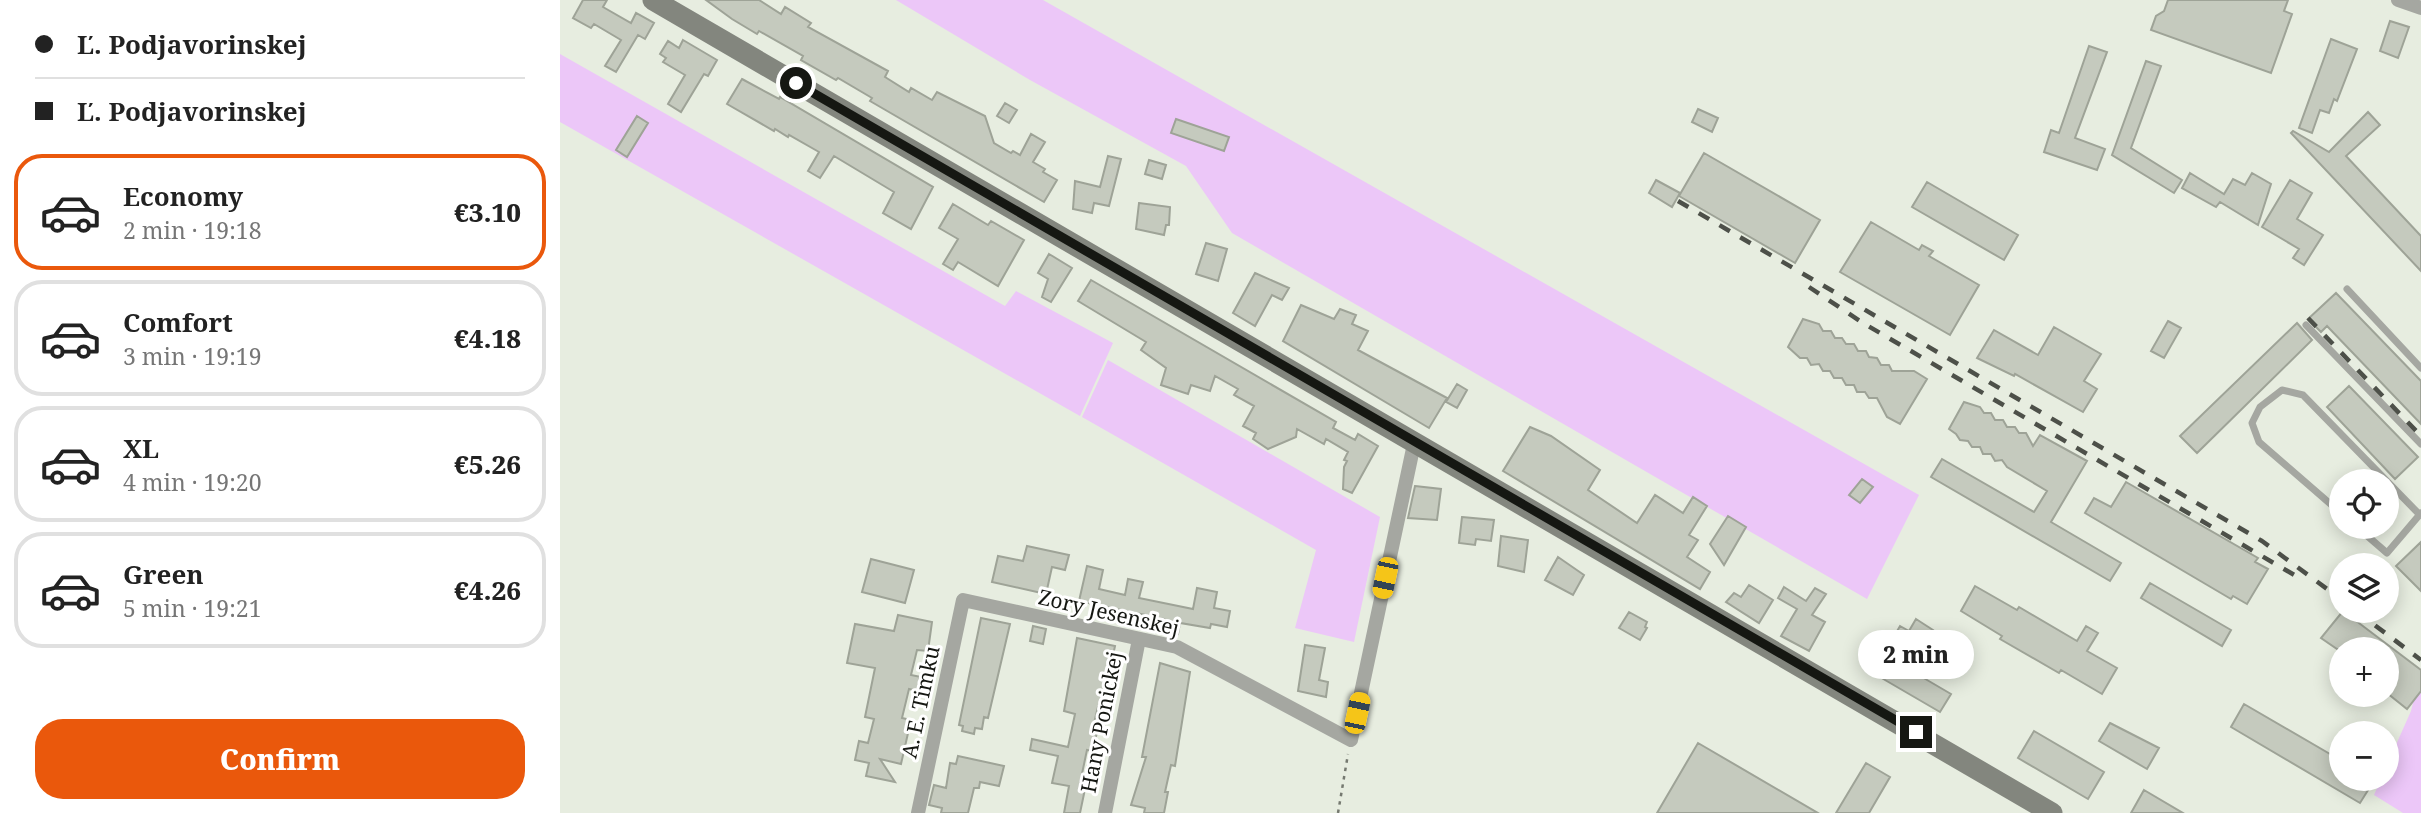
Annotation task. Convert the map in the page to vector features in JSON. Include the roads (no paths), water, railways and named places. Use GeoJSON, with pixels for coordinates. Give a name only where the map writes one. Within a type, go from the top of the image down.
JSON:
{"type":"FeatureCollection","features":[{"type":"Feature","properties":{"kind":"street"},"geometry":{"type":"LineString","coordinates":[[653,0],[2052,813]]}},
{"type":"Feature","properties":{"kind":"street"},"geometry":{"type":"LineString","coordinates":[[2398,0],[2421,8]]}},
{"type":"Feature","properties":{"kind":"street","name":"Zory Jesenskej"},"geometry":{"type":"LineString","coordinates":[[963,600],[1177,647],[1351,740],[1414,444]]}},
{"type":"Feature","properties":{"kind":"street","name":"A. E. Timku"},"geometry":{"type":"LineString","coordinates":[[918,813],[963,600]]}},
{"type":"Feature","properties":{"kind":"street","name":"Hany Ponickej"},"geometry":{"type":"LineString","coordinates":[[1105,813],[1139,639]]}},
{"type":"Feature","properties":{"kind":"lane"},"geometry":{"type":"LineString","coordinates":[[2347,289],[2421,368]]}},
{"type":"Feature","properties":{"kind":"lane"},"geometry":{"type":"LineString","coordinates":[[2306,325],[2421,444]]}},
{"type":"Feature","properties":{"kind":"lane"},"geometry":{"type":"LineString","coordinates":[[2329,503],[2259,442],[2252,423],[2260,407],[2282,390],[2303,396],[2376,469]]}},
{"type":"Feature","properties":{"kind":"lane"},"geometry":{"type":"LineString","coordinates":[[2399,492],[2420,513],[2399,538]]}},
{"type":"Feature","properties":{"kind":"lane"},"geometry":{"type":"LineString","coordinates":[[2371,539],[2387,553],[2399,539]]}},
{"type":"Feature","properties":{"kind":"railway"},"geometry":{"type":"LineString","coordinates":[[1678,201],[2262,541],[2329,590]]}},
{"type":"Feature","properties":{"kind":"railway"},"geometry":{"type":"LineString","coordinates":[[1809,287],[1863,323],[2296,576]]}},
{"type":"Feature","properties":{"kind":"railway"},"geometry":{"type":"LineString","coordinates":[[2308,318],[2421,436]]}},
{"type":"Feature","properties":{"kind":"railway"},"geometry":{"type":"LineString","coordinates":[[2372,623],[2421,660]]}}]}
